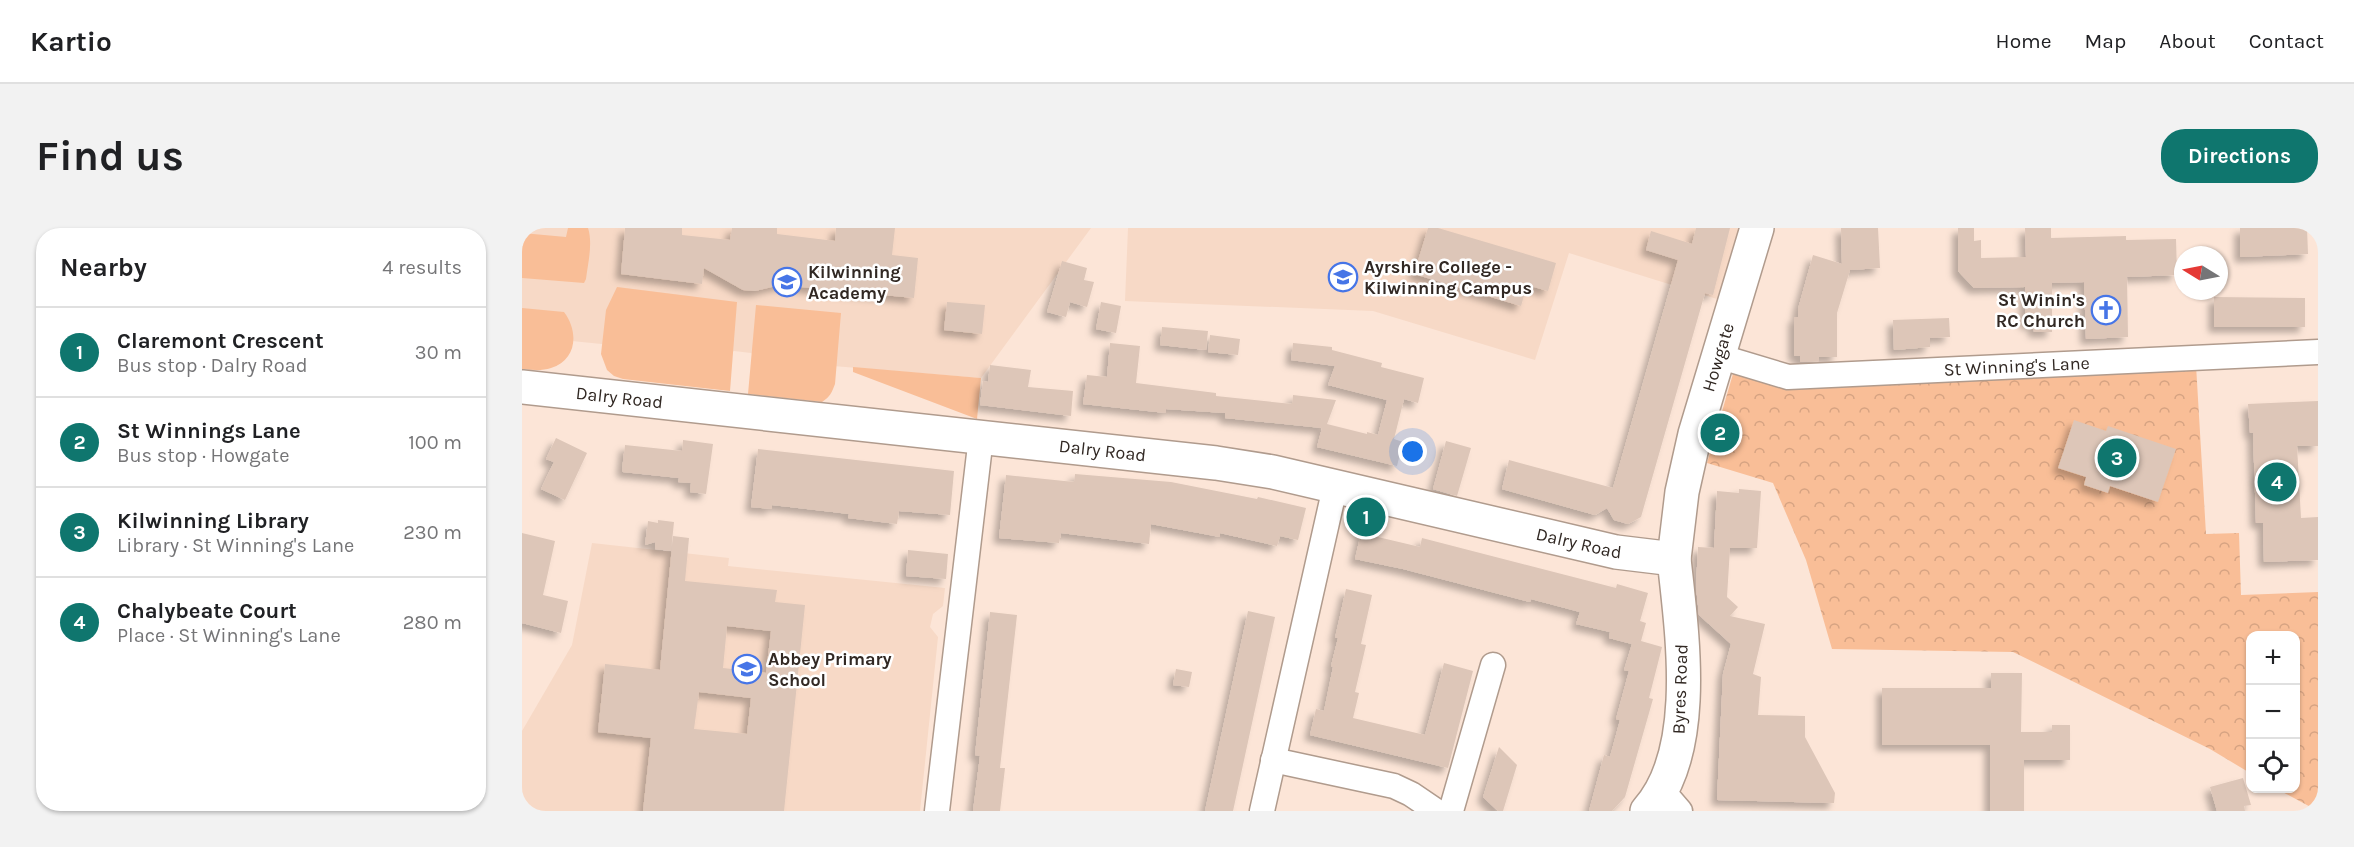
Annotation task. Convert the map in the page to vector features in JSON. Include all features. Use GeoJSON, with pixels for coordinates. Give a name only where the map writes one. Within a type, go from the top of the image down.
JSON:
{"type":"FeatureCollection","features":[{"type":"Feature","properties":{"kind":"main road","name":"Howgate"},"geometry":{"type":"LineString","coordinates":[[1674,559],[1682,492],[1695,434],[1757,228]]}},
{"type":"Feature","properties":{"kind":"main road","name":"Dalry Road"},"geometry":{"type":"LineString","coordinates":[[522,387],[1216,463],[1273,472],[1625,554],[1674,559]]}},
{"type":"Feature","properties":{"kind":"main road","name":"Byres Road"},"geometry":{"type":"LineString","coordinates":[[1663,804],[1679,740],[1683,671],[1674,559]]}},
{"type":"Feature","properties":{"kind":"street","name":"St Winning's Lane"},"geometry":{"type":"LineString","coordinates":[[1718,356],[1788,377],[2318,352]]}},
{"type":"Feature","properties":{"kind":"street"},"geometry":{"type":"LineString","coordinates":[[937,811],[981,437]]}},
{"type":"Feature","properties":{"kind":"street"},"geometry":{"type":"LineString","coordinates":[[1262,811],[1335,487]]}},
{"type":"Feature","properties":{"kind":"street"},"geometry":{"type":"LineString","coordinates":[[1451,811],[1493,665]]}},
{"type":"Feature","properties":{"kind":"street"},"geometry":{"type":"LineString","coordinates":[[1273,760],[1394,786],[1412,794],[1436,811]]}},
{"type":"Feature","properties":{"kind":"shaded area","name":"Kilwinning Academy"},"geometry":{"type":"Polygon","coordinates":[[[522,228],[1091,228],[981,378],[760,360],[751,353],[734,351],[721,356],[522,336],[522,228]]]}},
{"type":"Feature","properties":{"kind":"shaded area","name":"Ayrshire College - Kilwinning Campus"},"geometry":{"type":"Polygon","coordinates":[[[1128,228],[1757,228],[1733,304],[1569,253],[1535,360],[1373,311],[1125,301],[1128,228]]]}},
{"type":"Feature","properties":{"kind":"shaded area","name":"Abbey Primary School"},"geometry":{"type":"Polygon","coordinates":[[[592,543],[729,558],[728,566],[945,588],[943,606],[933,614],[930,627],[938,637],[920,811],[522,811],[522,731],[572,645],[592,543]]]}},
{"type":"Feature","properties":{"kind":"green space"},"geometry":{"type":"Polygon","coordinates":[[[568,228],[588,228],[590,253],[584,283],[522,278],[522,233],[566,237],[568,228]]]}},
{"type":"Feature","properties":{"kind":"green space"},"geometry":{"type":"Polygon","coordinates":[[[617,287],[737,302],[730,391],[623,379],[607,370],[601,354],[606,310],[617,287]]]}},
{"type":"Feature","properties":{"kind":"green space"},"geometry":{"type":"Polygon","coordinates":[[[756,305],[841,313],[835,384],[825,400],[822,402],[748,394],[756,305]]]}},
{"type":"Feature","properties":{"kind":"green space"},"geometry":{"type":"Polygon","coordinates":[[[522,308],[564,312],[572,328],[573,344],[566,359],[560,364],[544,370],[522,369],[522,308]]]}},
{"type":"Feature","properties":{"kind":"green space"},"geometry":{"type":"Polygon","coordinates":[[[2196,365],[2206,534],[2239,533],[2241,595],[2318,592],[2318,811],[2284,793],[2300,793],[2300,631],[2246,631],[2246,771],[2210,749],[2013,652],[1832,649],[1806,560],[1773,483],[1707,463],[1735,367],[2196,365]]]}},
{"type":"Feature","properties":{"kind":"green space"},"geometry":{"type":"Polygon","coordinates":[[[853,367],[981,378],[977,419],[853,372],[853,367]]]}},
{"type":"Feature","properties":{"kind":"building"},"geometry":{"type":"Polygon","coordinates":[[[625,228],[682,228],[682,235],[730,240],[732,228],[777,228],[777,234],[835,241],[836,228],[895,228],[892,255],[918,258],[914,298],[780,285],[755,291],[743,290],[704,268],[702,284],[621,274],[625,228]]]}},
{"type":"Feature","properties":{"kind":"building"},"geometry":{"type":"Polygon","coordinates":[[[1428,228],[1438,228],[1556,263],[1548,291],[1527,285],[1521,306],[1414,274],[1428,228]]]}},
{"type":"Feature","properties":{"kind":"building"},"geometry":{"type":"Polygon","coordinates":[[[1696,228],[1730,228],[1713,295],[1705,293],[1641,517],[1628,524],[1614,520],[1607,508],[1595,515],[1502,489],[1509,460],[1613,488],[1678,260],[1646,250],[1651,231],[1692,244],[1696,228]]]}},
{"type":"Feature","properties":{"kind":"building"},"geometry":{"type":"Polygon","coordinates":[[[1841,228],[1878,228],[1880,268],[1850,270],[1837,313],[1837,357],[1819,357],[1819,361],[1800,362],[1800,356],[1794,356],[1794,317],[1798,317],[1798,309],[1813,255],[1842,264],[1841,228]]]}},
{"type":"Feature","properties":{"kind":"building"},"geometry":{"type":"Polygon","coordinates":[[[1958,228],[1974,228],[1974,241],[1981,240],[1981,258],[2026,257],[2025,228],[2051,228],[2051,238],[2126,236],[2126,240],[2176,239],[2174,275],[2127,277],[2128,337],[2086,339],[2084,282],[2052,283],[2052,332],[2034,332],[2033,324],[2025,324],[2025,287],[1974,288],[1958,271],[1958,228]]]}},
{"type":"Feature","properties":{"kind":"building"},"geometry":{"type":"Polygon","coordinates":[[[2240,228],[2307,228],[2308,254],[2240,257],[2240,228]]]}},
{"type":"Feature","properties":{"kind":"building"},"geometry":{"type":"Polygon","coordinates":[[[1062,261],[1087,268],[1084,280],[1094,282],[1087,307],[1070,302],[1066,317],[1047,312],[1062,261]]]}},
{"type":"Feature","properties":{"kind":"building"},"geometry":{"type":"Polygon","coordinates":[[[2228,297],[2305,298],[2305,327],[2214,327],[2214,300],[2228,300],[2228,297]]]}},
{"type":"Feature","properties":{"kind":"building"},"geometry":{"type":"Polygon","coordinates":[[[947,302],[985,305],[982,334],[944,330],[947,302]]]}},
{"type":"Feature","properties":{"kind":"building"},"geometry":{"type":"Polygon","coordinates":[[[1101,302],[1121,306],[1116,333],[1096,329],[1101,302]]]}},
{"type":"Feature","properties":{"kind":"building"},"geometry":{"type":"Polygon","coordinates":[[[1949,318],[1950,337],[1930,338],[1930,347],[1894,350],[1893,320],[1949,318]]]}},
{"type":"Feature","properties":{"kind":"building"},"geometry":{"type":"Polygon","coordinates":[[[1162,327],[1208,331],[1206,350],[1160,345],[1162,327]]]}},
{"type":"Feature","properties":{"kind":"building"},"geometry":{"type":"Polygon","coordinates":[[[1210,335],[1240,339],[1238,355],[1208,352],[1210,335]]]}},
{"type":"Feature","properties":{"kind":"building"},"geometry":{"type":"Polygon","coordinates":[[[1110,343],[1140,346],[1136,383],[1216,393],[1216,396],[1292,404],[1293,395],[1336,400],[1327,424],[1367,434],[1367,432],[1378,435],[1387,400],[1328,385],[1335,366],[1291,360],[1293,343],[1332,347],[1332,350],[1382,363],[1381,367],[1424,378],[1418,403],[1404,399],[1394,439],[1403,442],[1397,466],[1317,447],[1322,428],[1225,418],[1225,413],[1166,409],[1166,413],[1083,404],[1087,375],[1107,377],[1110,343]]]}},
{"type":"Feature","properties":{"kind":"building"},"geometry":{"type":"Polygon","coordinates":[[[990,365],[1031,370],[1028,387],[1073,391],[1071,416],[980,405],[983,381],[988,382],[990,365]]]}},
{"type":"Feature","properties":{"kind":"building"},"geometry":{"type":"Polygon","coordinates":[[[2318,401],[2318,446],[2297,446],[2301,518],[2318,517],[2318,560],[2264,562],[2263,523],[2256,523],[2253,433],[2250,433],[2248,404],[2318,401]]]}},
{"type":"Feature","properties":{"kind":"building"},"geometry":{"type":"Polygon","coordinates":[[[2074,420],[2106,431],[2108,426],[2176,449],[2158,502],[2110,486],[2108,493],[2084,485],[2086,477],[2058,468],[2074,420]]]}},
{"type":"Feature","properties":{"kind":"building"},"geometry":{"type":"Polygon","coordinates":[[[556,438],[587,453],[565,500],[541,489],[554,462],[546,459],[556,438]]]}},
{"type":"Feature","properties":{"kind":"building"},"geometry":{"type":"Polygon","coordinates":[[[683,440],[713,444],[706,494],[690,492],[691,483],[678,482],[679,478],[623,472],[625,445],[682,451],[683,440]]]}},
{"type":"Feature","properties":{"kind":"building"},"geometry":{"type":"Polygon","coordinates":[[[1446,441],[1471,448],[1457,496],[1433,489],[1446,441]]]}},
{"type":"Feature","properties":{"kind":"building"},"geometry":{"type":"Polygon","coordinates":[[[758,449],[954,471],[950,515],[899,511],[897,524],[848,518],[849,514],[824,511],[772,505],[772,509],[751,507],[758,449]]]}},
{"type":"Feature","properties":{"kind":"building"},"geometry":{"type":"Polygon","coordinates":[[[1075,474],[1171,482],[1306,508],[1298,540],[1280,536],[1277,546],[1220,533],[1220,537],[1151,524],[1149,544],[1061,533],[1059,543],[999,538],[1006,475],[1074,482],[1075,474]]]}},
{"type":"Feature","properties":{"kind":"building"},"geometry":{"type":"Polygon","coordinates":[[[1739,489],[1761,491],[1757,548],[1730,548],[1727,597],[1738,607],[1730,616],[1765,624],[1753,674],[1761,677],[1758,715],[1805,716],[1805,737],[1835,793],[1834,803],[1717,800],[1723,674],[1731,644],[1699,615],[1696,586],[1698,547],[1714,548],[1717,491],[1739,493],[1739,489]]]}},
{"type":"Feature","properties":{"kind":"building"},"geometry":{"type":"Polygon","coordinates":[[[658,520],[674,522],[671,551],[655,549],[655,542],[645,545],[648,521],[658,523],[658,520]]]}},
{"type":"Feature","properties":{"kind":"building"},"geometry":{"type":"Polygon","coordinates":[[[522,533],[555,541],[543,595],[568,601],[561,633],[522,623],[522,533]]]}},
{"type":"Feature","properties":{"kind":"building"},"geometry":{"type":"Polygon","coordinates":[[[1361,533],[1420,547],[1422,538],[1616,588],[1617,584],[1648,593],[1640,621],[1646,623],[1641,641],[1662,647],[1649,698],[1653,699],[1625,797],[1612,811],[1589,811],[1604,755],[1610,757],[1620,720],[1616,719],[1629,671],[1624,670],[1632,644],[1609,638],[1610,632],[1576,624],[1580,612],[1355,559],[1361,533]]]}},
{"type":"Feature","properties":{"kind":"building"},"geometry":{"type":"Polygon","coordinates":[[[673,536],[689,538],[685,581],[777,590],[775,602],[805,605],[784,811],[643,811],[651,738],[598,732],[605,664],[660,670],[673,536]],[[727,626],[723,668],[766,673],[771,631],[727,626]],[[699,692],[694,729],[747,734],[751,698],[699,692]]]}},
{"type":"Feature","properties":{"kind":"building"},"geometry":{"type":"Polygon","coordinates":[[[908,550],[948,554],[946,579],[906,576],[908,550]]]}},
{"type":"Feature","properties":{"kind":"building"},"geometry":{"type":"Polygon","coordinates":[[[1346,589],[1372,595],[1361,644],[1366,645],[1355,692],[1359,693],[1353,718],[1425,735],[1444,663],[1473,671],[1448,768],[1310,735],[1316,709],[1324,711],[1338,638],[1335,638],[1346,589]]]}},
{"type":"Feature","properties":{"kind":"building"},"geometry":{"type":"Polygon","coordinates":[[[1248,611],[1275,617],[1233,811],[1205,811],[1248,611]]]}},
{"type":"Feature","properties":{"kind":"building"},"geometry":{"type":"Polygon","coordinates":[[[990,612],[1017,615],[1000,768],[1005,768],[1000,811],[973,811],[980,756],[975,755],[990,612]]]}},
{"type":"Feature","properties":{"kind":"building"},"geometry":{"type":"Polygon","coordinates":[[[1176,669],[1192,672],[1189,687],[1173,685],[1176,669]]]}},
{"type":"Feature","properties":{"kind":"building"},"geometry":{"type":"Polygon","coordinates":[[[1991,673],[2022,673],[2021,732],[2052,732],[2052,725],[2070,725],[2070,760],[2024,760],[2024,811],[1990,811],[1990,745],[1882,745],[1882,688],[1991,688],[1991,673]]]}},
{"type":"Feature","properties":{"kind":"building"},"geometry":{"type":"Polygon","coordinates":[[[1499,747],[1517,765],[1503,811],[1498,811],[1483,797],[1499,747]]]}},
{"type":"Feature","properties":{"kind":"building"},"geometry":{"type":"Polygon","coordinates":[[[2243,778],[2251,805],[2244,806],[2245,811],[2217,811],[2210,787],[2243,778]]]}},
{"type":"Feature","properties":{"kind":"place","name":"Ayrshire College - Kilwinning Campus"},"geometry":{"type":"Point","coordinates":[1343,277]}},
{"type":"Feature","properties":{"kind":"place","name":"Kilwinning Academy"},"geometry":{"type":"Point","coordinates":[787,282]}},
{"type":"Feature","properties":{"kind":"place","name":"St Winin's RC Church"},"geometry":{"type":"Point","coordinates":[2106,310]}},
{"type":"Feature","properties":{"kind":"place","name":"St Winnings Lane"},"geometry":{"type":"Point","coordinates":[1720,433]}},
{"type":"Feature","properties":{"kind":"place","name":"Kilwinning Library"},"geometry":{"type":"Point","coordinates":[2117,458]}},
{"type":"Feature","properties":{"kind":"place","name":"Chalybeate Court"},"geometry":{"type":"Point","coordinates":[2277,482]}},
{"type":"Feature","properties":{"kind":"place","name":"Claremont Crescent"},"geometry":{"type":"Point","coordinates":[1366,517]}},
{"type":"Feature","properties":{"kind":"place","name":"Abbey Primary School"},"geometry":{"type":"Point","coordinates":[747,669]}}]}
